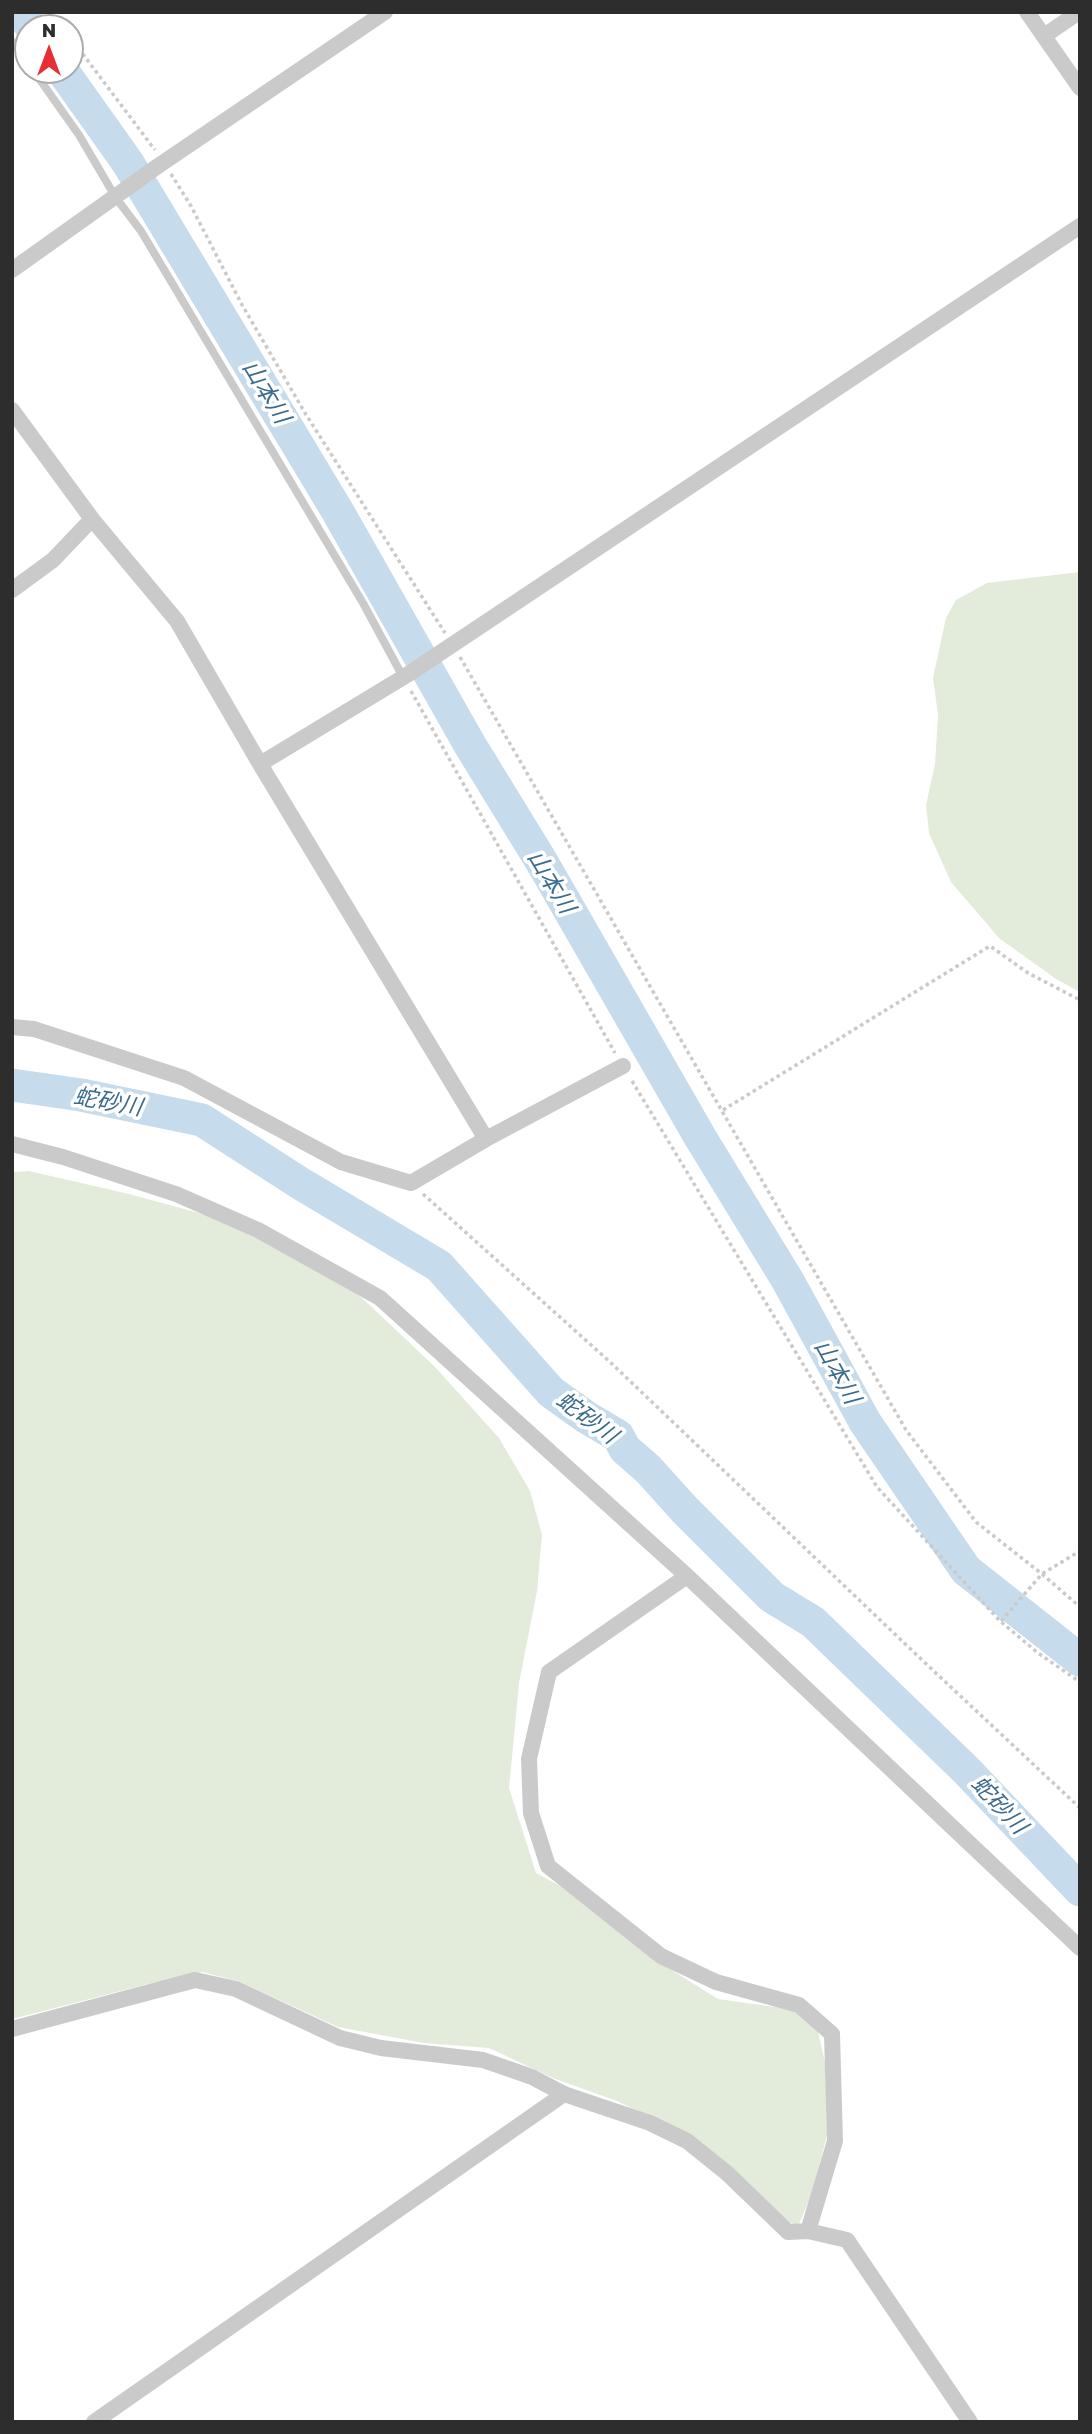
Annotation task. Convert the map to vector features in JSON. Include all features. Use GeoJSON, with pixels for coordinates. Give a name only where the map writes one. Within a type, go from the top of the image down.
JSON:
{"type":"FeatureCollection","features":[{"type":"Feature","properties":{"kind":"street"},"geometry":{"type":"LineString","coordinates":[[12,270],[161,164],[385,12]]}},
{"type":"Feature","properties":{"kind":"street"},"geometry":{"type":"LineString","coordinates":[[1027,12],[1080,88]]}},
{"type":"Feature","properties":{"kind":"street"},"geometry":{"type":"LineString","coordinates":[[1044,36],[1079,12]]}},
{"type":"Feature","properties":{"kind":"street"},"geometry":{"type":"LineString","coordinates":[[260,764],[405,676],[1080,226]]}},
{"type":"Feature","properties":{"kind":"street"},"geometry":{"type":"LineString","coordinates":[[12,410],[92,519],[177,621],[486,1139]]}},
{"type":"Feature","properties":{"kind":"street"},"geometry":{"type":"LineString","coordinates":[[12,590],[53,560],[92,519]]}},
{"type":"Feature","properties":{"kind":"street"},"geometry":{"type":"LineString","coordinates":[[12,1027],[34,1029],[184,1078],[341,1163],[411,1183],[486,1139],[622,1066]]}},
{"type":"Feature","properties":{"kind":"street"},"geometry":{"type":"LineString","coordinates":[[12,1144],[63,1157],[176,1195],[258,1230],[380,1298],[687,1576],[1080,1948]]}},
{"type":"Feature","properties":{"kind":"street"},"geometry":{"type":"LineString","coordinates":[[687,1576],[549,1672],[529,1759],[530,1813],[548,1866],[660,1956],[716,1982],[799,2005],[832,2034],[835,2141],[808,2231]]}},
{"type":"Feature","properties":{"kind":"street"},"geometry":{"type":"LineString","coordinates":[[12,2029],[195,1980],[236,1989],[340,2038],[381,2048],[483,2060],[533,2077],[565,2094],[650,2123],[687,2141],[728,2174],[788,2232],[808,2231],[847,2240],[970,2422]]}},
{"type":"Feature","properties":{"kind":"street"},"geometry":{"type":"LineString","coordinates":[[94,2422],[565,2094]]}},
{"type":"Feature","properties":{"kind":"lane"},"geometry":{"type":"LineString","coordinates":[[43,84],[149,243],[405,676]]}},
{"type":"Feature","properties":{"kind":"path"},"geometry":{"type":"LineString","coordinates":[[84,57],[191,206],[241,303],[449,647],[723,1110],[906,1430],[976,1522],[1080,1607]]}},
{"type":"Feature","properties":{"kind":"path"},"geometry":{"type":"LineString","coordinates":[[405,676],[622,1066],[877,1487],[1000,1621],[1038,1653],[1080,1682]]}},
{"type":"Feature","properties":{"kind":"path"},"geometry":{"type":"LineString","coordinates":[[723,1110],[990,946],[1028,973],[1080,1000]]}},
{"type":"Feature","properties":{"kind":"path"},"geometry":{"type":"LineString","coordinates":[[411,1183],[610,1362],[922,1661],[1080,1808]]}},
{"type":"Feature","properties":{"kind":"path"},"geometry":{"type":"LineString","coordinates":[[1000,1621],[1042,1574],[1080,1551]]}},
{"type":"Feature","properties":{"kind":"green space"},"geometry":{"type":"Polygon","coordinates":[[[1080,572],[1080,992],[1056,979],[999,938],[951,882],[929,833],[926,805],[935,764],[938,715],[933,678],[946,618],[956,600],[987,583],[1080,572]]]}},
{"type":"Feature","properties":{"kind":"green space"},"geometry":{"type":"Polygon","coordinates":[[[29,1171],[129,1194],[261,1230],[361,1297],[435,1367],[499,1438],[530,1491],[542,1535],[537,1591],[519,1683],[509,1788],[536,1873],[577,1895],[654,1959],[718,1999],[796,2010],[818,2032],[825,2062],[827,2135],[812,2194],[798,2226],[742,2199],[667,2126],[617,2101],[553,2078],[489,2048],[424,2043],[338,2027],[238,1981],[202,1972],[12,2019],[12,1172],[29,1171]]]}},
{"type":"Feature","properties":{"kind":"waterway","name":"山本川"},"geometry":{"type":"LineString","coordinates":[[72,84],[128,163],[338,512],[470,745],[543,864],[700,1137],[788,1281],[865,1422],[966,1570],[1080,1660]]}},
{"type":"Feature","properties":{"kind":"waterway","name":"蛇砂川"},"geometry":{"type":"LineString","coordinates":[[12,1085],[81,1095],[202,1120],[303,1185],[439,1266],[551,1392],[618,1436],[625,1449],[648,1469],[772,1597],[813,1622],[967,1771],[1080,1890]]}}]}
